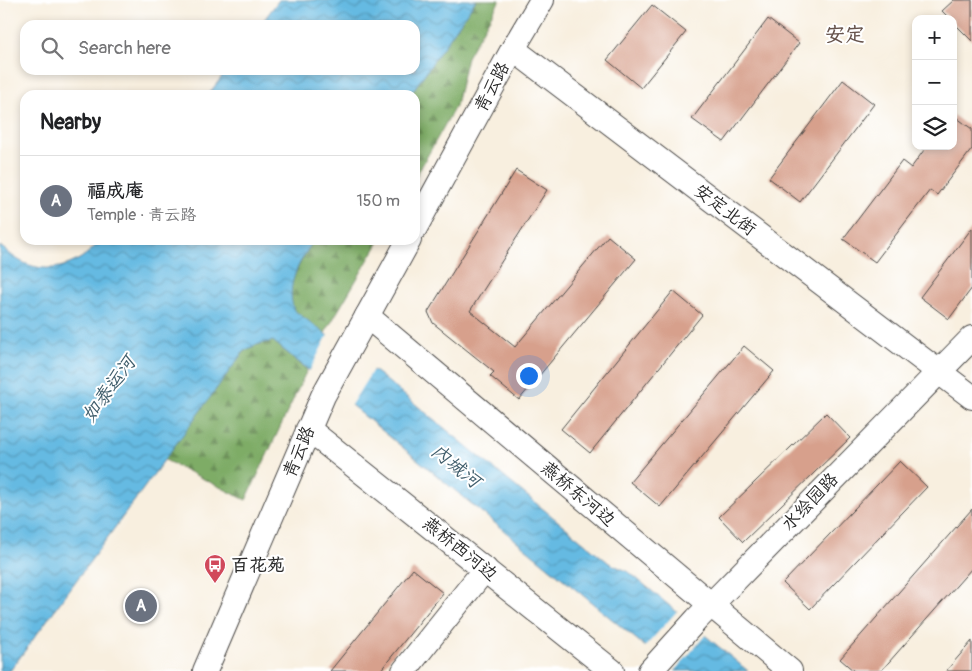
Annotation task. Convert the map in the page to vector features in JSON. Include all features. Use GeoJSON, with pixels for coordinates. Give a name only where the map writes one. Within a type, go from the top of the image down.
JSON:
{"type":"FeatureCollection","features":[{"type":"Feature","properties":{"kind":"street","name":"青云路"},"geometry":{"type":"LineString","coordinates":[[420,219],[542,0]]}},
{"type":"Feature","properties":{"kind":"street","name":"安定北街"},"geometry":{"type":"LineString","coordinates":[[513,49],[972,397]]}},
{"type":"Feature","properties":{"kind":"street","name":"青云路"},"geometry":{"type":"LineString","coordinates":[[205,671],[323,396],[406,245]]}},
{"type":"Feature","properties":{"kind":"street","name":"燕桥东河边"},"geometry":{"type":"LineString","coordinates":[[367,316],[704,612],[790,671]]}},
{"type":"Feature","properties":{"kind":"street","name":"水绘园路"},"geometry":{"type":"LineString","coordinates":[[651,670],[704,612],[972,338]]}},
{"type":"Feature","properties":{"kind":"street","name":"燕桥西河边"},"geometry":{"type":"LineString","coordinates":[[308,428],[612,671]]}},
{"type":"Feature","properties":{"kind":"street"},"geometry":{"type":"LineString","coordinates":[[404,671],[485,569]]}},
{"type":"Feature","properties":{"kind":"green space"},"geometry":{"type":"Polygon","coordinates":[[[476,0],[500,0],[467,57],[456,105],[420,169],[420,90],[413,90],[476,0]]]}},
{"type":"Feature","properties":{"kind":"green space"},"geometry":{"type":"Polygon","coordinates":[[[311,245],[377,245],[325,333],[299,316],[293,309],[290,301],[290,292],[295,273],[311,245]]]}},
{"type":"Feature","properties":{"kind":"green space"},"geometry":{"type":"Polygon","coordinates":[[[273,341],[307,370],[246,500],[163,459],[244,351],[256,345],[273,341]]]}},
{"type":"Feature","properties":{"kind":"water"},"geometry":{"type":"Polygon","coordinates":[[[279,0],[476,0],[413,90],[212,90],[223,75],[420,75],[420,20],[264,20],[279,0]]]}},
{"type":"Feature","properties":{"kind":"water"},"geometry":{"type":"Polygon","coordinates":[[[96,245],[311,245],[295,273],[291,291],[294,310],[381,376],[609,563],[629,572],[748,671],[675,671],[273,341],[256,345],[244,351],[10,671],[0,671],[0,246],[22,262],[44,268],[65,266],[75,262],[96,245]]]}},
{"type":"Feature","properties":{"kind":"pier"},"geometry":{"type":"Polygon","coordinates":[[[329,333],[374,368],[349,408],[308,374],[329,333]]]}},
{"type":"Feature","properties":{"kind":"pier"},"geometry":{"type":"Polygon","coordinates":[[[678,610],[707,633],[675,671],[672,671],[644,648],[678,610]]]}},
{"type":"Feature","properties":{"kind":"building"},"geometry":{"type":"Polygon","coordinates":[[[954,0],[972,0],[972,41],[957,26],[957,15],[946,15],[942,11],[954,0]]]}},
{"type":"Feature","properties":{"kind":"building"},"geometry":{"type":"Polygon","coordinates":[[[652,5],[686,32],[641,88],[607,60],[652,5]]]}},
{"type":"Feature","properties":{"kind":"building"},"geometry":{"type":"Polygon","coordinates":[[[768,19],[799,43],[724,142],[692,119],[768,19]]]}},
{"type":"Feature","properties":{"kind":"building"},"geometry":{"type":"Polygon","coordinates":[[[843,80],[874,104],[800,202],[769,178],[843,80]]]}},
{"type":"Feature","properties":{"kind":"building"},"geometry":{"type":"Polygon","coordinates":[[[957,118],[972,129],[972,149],[937,195],[930,190],[875,262],[843,239],[902,161],[911,168],[924,150],[957,150],[957,118]]]}},
{"type":"Feature","properties":{"kind":"building"},"geometry":{"type":"Polygon","coordinates":[[[516,170],[547,190],[470,311],[515,347],[608,236],[636,259],[519,400],[490,376],[494,372],[433,323],[428,312],[516,170]]]}},
{"type":"Feature","properties":{"kind":"building"},"geometry":{"type":"Polygon","coordinates":[[[972,228],[972,288],[949,319],[920,297],[972,228]]]}},
{"type":"Feature","properties":{"kind":"building"},"geometry":{"type":"Polygon","coordinates":[[[673,291],[702,315],[590,453],[561,429],[673,291]]]}},
{"type":"Feature","properties":{"kind":"building"},"geometry":{"type":"Polygon","coordinates":[[[744,346],[774,371],[660,507],[630,482],[744,346]]]}},
{"type":"Feature","properties":{"kind":"building"},"geometry":{"type":"Polygon","coordinates":[[[826,413],[850,438],[743,542],[719,517],[826,413]]]}},
{"type":"Feature","properties":{"kind":"building"},"geometry":{"type":"Polygon","coordinates":[[[900,461],[927,487],[810,609],[783,583],[900,461]]]}},
{"type":"Feature","properties":{"kind":"building"},"geometry":{"type":"Polygon","coordinates":[[[972,509],[972,568],[881,671],[854,671],[840,659],[972,509]]]}},
{"type":"Feature","properties":{"kind":"building"},"geometry":{"type":"Polygon","coordinates":[[[413,569],[443,593],[380,671],[330,671],[413,569]]]}},
{"type":"Feature","properties":{"kind":"building"},"geometry":{"type":"Polygon","coordinates":[[[972,641],[972,671],[946,671],[972,641]]]}},
{"type":"Feature","properties":{"kind":"place","name":"百花苑"},"geometry":{"type":"Point","coordinates":[215,584]}},
{"type":"Feature","properties":{"kind":"place","name":"福成庵"},"geometry":{"type":"Point","coordinates":[141,606]}},
{"type":"Feature","properties":{"kind":"district","name":"安定"},"geometry":{"type":"Point","coordinates":[845,34]}},
{"type":"Feature","properties":{"kind":"water label","name":"如泰运河"},"geometry":{"type":"Point","coordinates":[109,389]}},
{"type":"Feature","properties":{"kind":"water label","name":"内城河"},"geometry":{"type":"Point","coordinates":[456,466]}}]}
